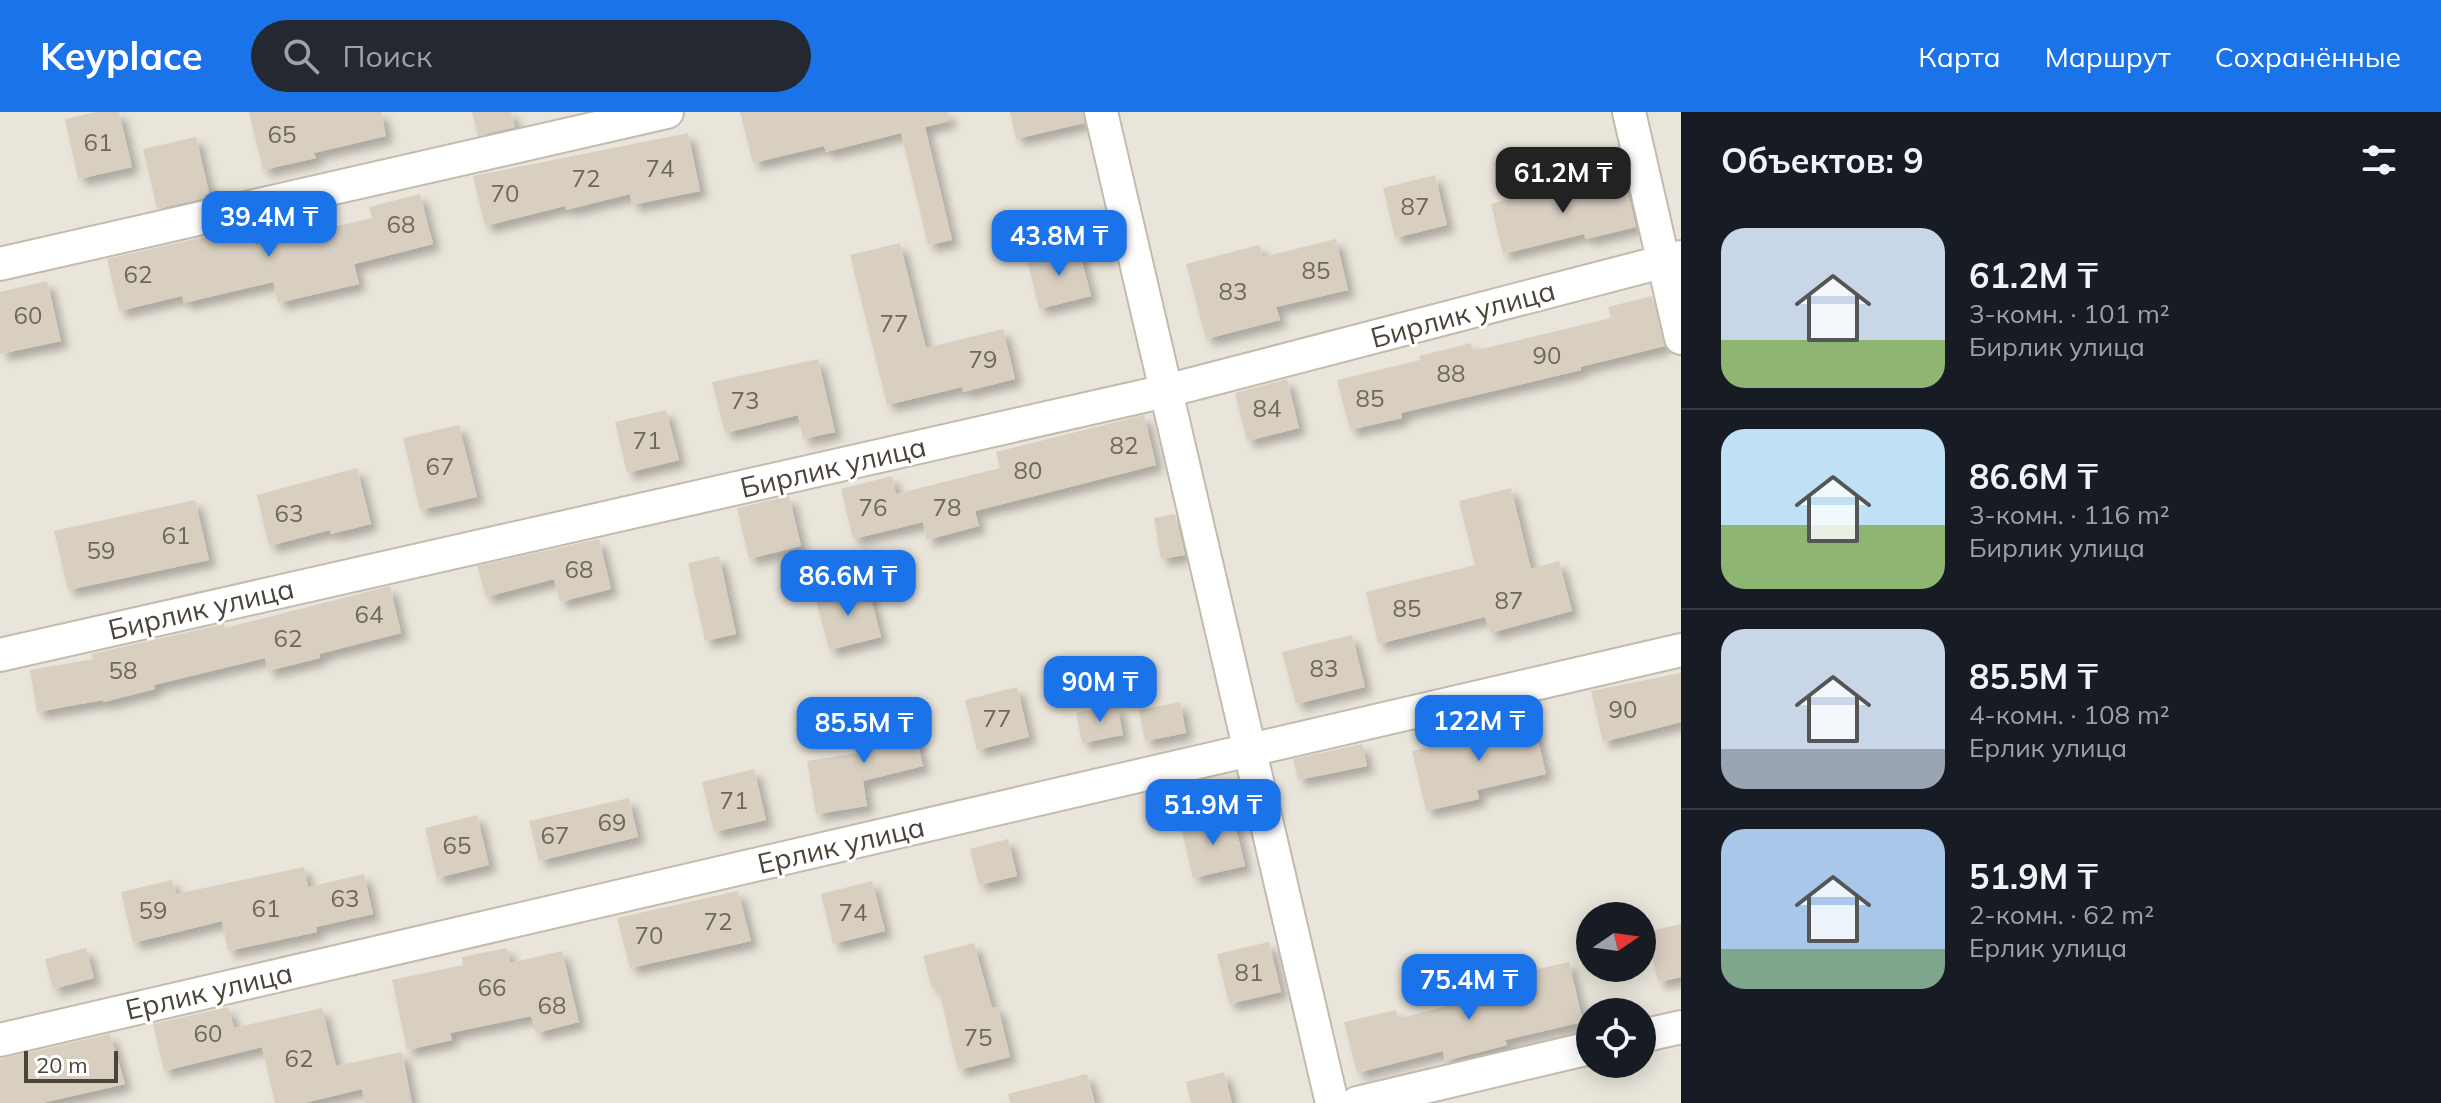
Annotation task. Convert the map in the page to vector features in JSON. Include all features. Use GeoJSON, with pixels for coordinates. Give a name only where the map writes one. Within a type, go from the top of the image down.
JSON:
{"type":"FeatureCollection","features":[{"type":"Feature","properties":{"kind":"street"},"geometry":{"type":"LineString","coordinates":[[0,264],[667,112]]}},
{"type":"Feature","properties":{"kind":"street"},"geometry":{"type":"LineString","coordinates":[[1101,112],[1332,1103]]}},
{"type":"Feature","properties":{"kind":"street"},"geometry":{"type":"LineString","coordinates":[[1629,112],[1672,260],[1681,338]]}},
{"type":"Feature","properties":{"kind":"street","name":"Бирлик улица"},"geometry":{"type":"LineString","coordinates":[[0,655],[1166,391],[1672,260]]}},
{"type":"Feature","properties":{"kind":"street","name":"Ерлик улица"},"geometry":{"type":"LineString","coordinates":[[0,1040],[1681,650]]}},
{"type":"Feature","properties":{"kind":"street"},"geometry":{"type":"LineString","coordinates":[[1656,1033],[1681,1027]]}},
{"type":"Feature","properties":{"kind":"street"},"geometry":{"type":"LineString","coordinates":[[1357,1103],[1576,1051]]}},
{"type":"Feature","properties":{"kind":"shaded area"},"geometry":{"type":"Polygon","coordinates":[[[0,112],[1681,112],[1681,1103],[0,1103],[0,112]]]}},
{"type":"Feature","properties":{"kind":"building"},"geometry":{"type":"Polygon","coordinates":[[[96,112],[119,112],[132,167],[78,179],[65,119],[96,112]]]}},
{"type":"Feature","properties":{"kind":"building"},"geometry":{"type":"Polygon","coordinates":[[[249,112],[381,112],[386,136],[314,153],[316,158],[263,170],[249,112]]]}},
{"type":"Feature","properties":{"kind":"building"},"geometry":{"type":"Polygon","coordinates":[[[472,112],[511,112],[515,127],[478,136],[472,112]]]}},
{"type":"Feature","properties":{"kind":"building"},"geometry":{"type":"Polygon","coordinates":[[[740,112],[948,112],[949,121],[925,127],[952,240],[928,245],[901,133],[826,152],[824,146],[753,163],[740,112]]]}},
{"type":"Feature","properties":{"kind":"building"},"geometry":{"type":"Polygon","coordinates":[[[1010,112],[1083,112],[1084,123],[1016,139],[1010,112]]]}},
{"type":"Feature","properties":{"kind":"building"},"geometry":{"type":"Polygon","coordinates":[[[688,133],[700,191],[632,205],[630,194],[485,226],[473,176],[688,133]]]}},
{"type":"Feature","properties":{"kind":"building"},"geometry":{"type":"Polygon","coordinates":[[[196,137],[210,197],[157,209],[143,149],[196,137]]]}},
{"type":"Feature","properties":{"kind":"building"},"geometry":{"type":"Polygon","coordinates":[[[1435,175],[1447,225],[1395,238],[1383,188],[1435,175]]]}},
{"type":"Feature","properties":{"kind":"building"},"geometry":{"type":"Polygon","coordinates":[[[1624,177],[1636,227],[1586,239],[1584,234],[1503,254],[1491,204],[1543,191],[1544,196],[1624,177]]]}},
{"type":"Feature","properties":{"kind":"building"},"geometry":{"type":"Polygon","coordinates":[[[420,194],[433,244],[354,264],[359,284],[278,303],[273,282],[184,303],[182,296],[119,311],[107,259],[252,226],[256,245],[372,218],[369,207],[420,194]]]}},
{"type":"Feature","properties":{"kind":"building"},"geometry":{"type":"Polygon","coordinates":[[[1336,239],[1348,290],[1276,307],[1280,320],[1206,339],[1186,264],[1259,245],[1263,257],[1336,239]]]}},
{"type":"Feature","properties":{"kind":"building"},"geometry":{"type":"Polygon","coordinates":[[[900,243],[926,348],[1003,329],[1015,379],[963,392],[962,387],[887,405],[850,255],[900,243]]]}},
{"type":"Feature","properties":{"kind":"building"},"geometry":{"type":"Polygon","coordinates":[[[1078,246],[1091,296],[1039,309],[1027,259],[1078,246]]]}},
{"type":"Feature","properties":{"kind":"building"},"geometry":{"type":"Polygon","coordinates":[[[47,281],[61,341],[0,354],[0,292],[47,281]]]}},
{"type":"Feature","properties":{"kind":"building"},"geometry":{"type":"Polygon","coordinates":[[[1652,296],[1665,346],[1580,367],[1581,370],[1401,413],[1402,418],[1350,430],[1337,380],[1420,360],[1419,356],[1471,343],[1473,351],[1611,318],[1608,307],[1652,296]]]}},
{"type":"Feature","properties":{"kind":"building"},"geometry":{"type":"Polygon","coordinates":[[[818,359],[835,432],[803,439],[798,415],[725,433],[712,382],[818,359]]]}},
{"type":"Feature","properties":{"kind":"building"},"geometry":{"type":"Polygon","coordinates":[[[1287,379],[1299,428],[1247,441],[1235,393],[1287,379]]]}},
{"type":"Feature","properties":{"kind":"building"},"geometry":{"type":"Polygon","coordinates":[[[666,410],[679,460],[627,473],[615,422],[666,410]]]}},
{"type":"Feature","properties":{"kind":"building"},"geometry":{"type":"Polygon","coordinates":[[[1144,415],[1156,465],[975,511],[979,526],[927,540],[923,522],[853,539],[841,489],[892,476],[896,494],[1000,468],[996,452],[1144,415]]]}},
{"type":"Feature","properties":{"kind":"building"},"geometry":{"type":"Polygon","coordinates":[[[459,425],[477,497],[420,510],[403,438],[459,425]]]}},
{"type":"Feature","properties":{"kind":"building"},"geometry":{"type":"Polygon","coordinates":[[[357,468],[371,524],[331,534],[330,530],[269,546],[257,495],[357,468]]]}},
{"type":"Feature","properties":{"kind":"building"},"geometry":{"type":"Polygon","coordinates":[[[1511,488],[1531,569],[1559,561],[1572,611],[1490,633],[1485,617],[1378,644],[1366,592],[1475,565],[1459,501],[1511,488]]]}},
{"type":"Feature","properties":{"kind":"building"},"geometry":{"type":"Polygon","coordinates":[[[789,496],[801,546],[749,559],[737,508],[789,496]]]}},
{"type":"Feature","properties":{"kind":"building"},"geometry":{"type":"Polygon","coordinates":[[[195,500],[209,560],[68,590],[54,531],[195,500]]]}},
{"type":"Feature","properties":{"kind":"building"},"geometry":{"type":"Polygon","coordinates":[[[1175,514],[1185,555],[1161,559],[1154,518],[1175,514]]]}},
{"type":"Feature","properties":{"kind":"building"},"geometry":{"type":"Polygon","coordinates":[[[599,539],[611,589],[560,602],[554,579],[486,597],[477,566],[599,539]]]}},
{"type":"Feature","properties":{"kind":"building"},"geometry":{"type":"Polygon","coordinates":[[[719,556],[736,634],[705,641],[688,563],[719,556]]]}},
{"type":"Feature","properties":{"kind":"building"},"geometry":{"type":"Polygon","coordinates":[[[390,586],[401,633],[268,671],[265,658],[154,685],[155,689],[104,702],[37,712],[30,670],[93,659],[91,654],[224,624],[225,628],[390,586]]]}},
{"type":"Feature","properties":{"kind":"building"},"geometry":{"type":"Polygon","coordinates":[[[868,587],[881,637],[829,650],[816,600],[868,587]]]}},
{"type":"Feature","properties":{"kind":"building"},"geometry":{"type":"Polygon","coordinates":[[[1352,635],[1365,687],[1296,704],[1282,652],[1352,635]]]}},
{"type":"Feature","properties":{"kind":"building"},"geometry":{"type":"Polygon","coordinates":[[[1681,673],[1681,722],[1603,742],[1591,691],[1681,673]]]}},
{"type":"Feature","properties":{"kind":"building"},"geometry":{"type":"Polygon","coordinates":[[[1017,687],[1029,737],[977,750],[965,700],[1017,687]]]}},
{"type":"Feature","properties":{"kind":"building"},"geometry":{"type":"Polygon","coordinates":[[[1180,702],[1186,733],[1145,741],[1139,710],[1180,702]]]}},
{"type":"Feature","properties":{"kind":"building"},"geometry":{"type":"Polygon","coordinates":[[[1117,705],[1123,735],[1082,743],[1076,713],[1117,705]]]}},
{"type":"Feature","properties":{"kind":"building"},"geometry":{"type":"Polygon","coordinates":[[[1532,715],[1546,774],[1477,790],[1479,799],[1426,811],[1412,751],[1482,735],[1480,727],[1532,715]]]}},
{"type":"Feature","properties":{"kind":"building"},"geometry":{"type":"Polygon","coordinates":[[[911,716],[923,766],[863,781],[867,806],[816,814],[807,761],[864,752],[858,729],[911,716]]]}},
{"type":"Feature","properties":{"kind":"building"},"geometry":{"type":"Polygon","coordinates":[[[1362,744],[1367,766],[1298,780],[1293,759],[1362,744]]]}},
{"type":"Feature","properties":{"kind":"building"},"geometry":{"type":"Polygon","coordinates":[[[754,769],[766,820],[714,832],[702,782],[754,769]]]}},
{"type":"Feature","properties":{"kind":"building"},"geometry":{"type":"Polygon","coordinates":[[[629,798],[638,837],[539,861],[529,821],[629,798]]]}},
{"type":"Feature","properties":{"kind":"building"},"geometry":{"type":"Polygon","coordinates":[[[477,815],[489,865],[437,878],[425,828],[477,815]]]}},
{"type":"Feature","properties":{"kind":"building"},"geometry":{"type":"Polygon","coordinates":[[[1233,816],[1245,866],[1193,878],[1181,828],[1233,816]]]}},
{"type":"Feature","properties":{"kind":"building"},"geometry":{"type":"Polygon","coordinates":[[[1008,839],[1017,876],[979,885],[970,849],[1008,839]]]}},
{"type":"Feature","properties":{"kind":"building"},"geometry":{"type":"Polygon","coordinates":[[[304,867],[308,887],[364,874],[373,914],[316,927],[317,932],[228,951],[222,921],[133,943],[121,892],[172,880],[176,894],[304,867]]]}},
{"type":"Feature","properties":{"kind":"building"},"geometry":{"type":"Polygon","coordinates":[[[872,881],[885,931],[833,944],[821,894],[872,881]]]}},
{"type":"Feature","properties":{"kind":"building"},"geometry":{"type":"Polygon","coordinates":[[[738,891],[751,941],[630,968],[617,918],[738,891]]]}},
{"type":"Feature","properties":{"kind":"building"},"geometry":{"type":"Polygon","coordinates":[[[1681,924],[1681,977],[1658,982],[1656,930],[1681,924]]]}},
{"type":"Feature","properties":{"kind":"building"},"geometry":{"type":"Polygon","coordinates":[[[1269,942],[1281,992],[1229,1004],[1217,954],[1269,942]]]}},
{"type":"Feature","properties":{"kind":"building"},"geometry":{"type":"Polygon","coordinates":[[[974,943],[992,1008],[998,1007],[1010,1057],[958,1070],[938,987],[932,988],[923,956],[974,943]]]}},
{"type":"Feature","properties":{"kind":"building"},"geometry":{"type":"Polygon","coordinates":[[[86,948],[94,978],[53,989],[45,959],[86,948]]]}},
{"type":"Feature","properties":{"kind":"building"},"geometry":{"type":"Polygon","coordinates":[[[507,948],[510,963],[562,951],[579,1022],[536,1033],[531,1016],[450,1033],[452,1040],[407,1050],[392,980],[463,965],[462,957],[507,948]]]}},
{"type":"Feature","properties":{"kind":"building"},"geometry":{"type":"Polygon","coordinates":[[[1569,962],[1577,998],[1576,1024],[1505,1040],[1507,1045],[1445,1061],[1443,1051],[1357,1073],[1344,1022],[1396,1010],[1398,1019],[1519,987],[1516,974],[1569,962]]]}},
{"type":"Feature","properties":{"kind":"building"},"geometry":{"type":"Polygon","coordinates":[[[228,1007],[234,1028],[322,1008],[336,1066],[402,1052],[412,1103],[365,1103],[362,1089],[304,1103],[275,1103],[262,1047],[164,1071],[153,1024],[228,1007]]]}},
{"type":"Feature","properties":{"kind":"building"},"geometry":{"type":"Polygon","coordinates":[[[110,1034],[125,1084],[42,1103],[0,1103],[0,1059],[110,1034]]]}},
{"type":"Feature","properties":{"kind":"building"},"geometry":{"type":"Polygon","coordinates":[[[1224,1072],[1232,1103],[1191,1103],[1186,1082],[1224,1072]]]}},
{"type":"Feature","properties":{"kind":"building"},"geometry":{"type":"Polygon","coordinates":[[[1087,1074],[1095,1103],[1010,1103],[1008,1094],[1087,1074]]]}}]}
